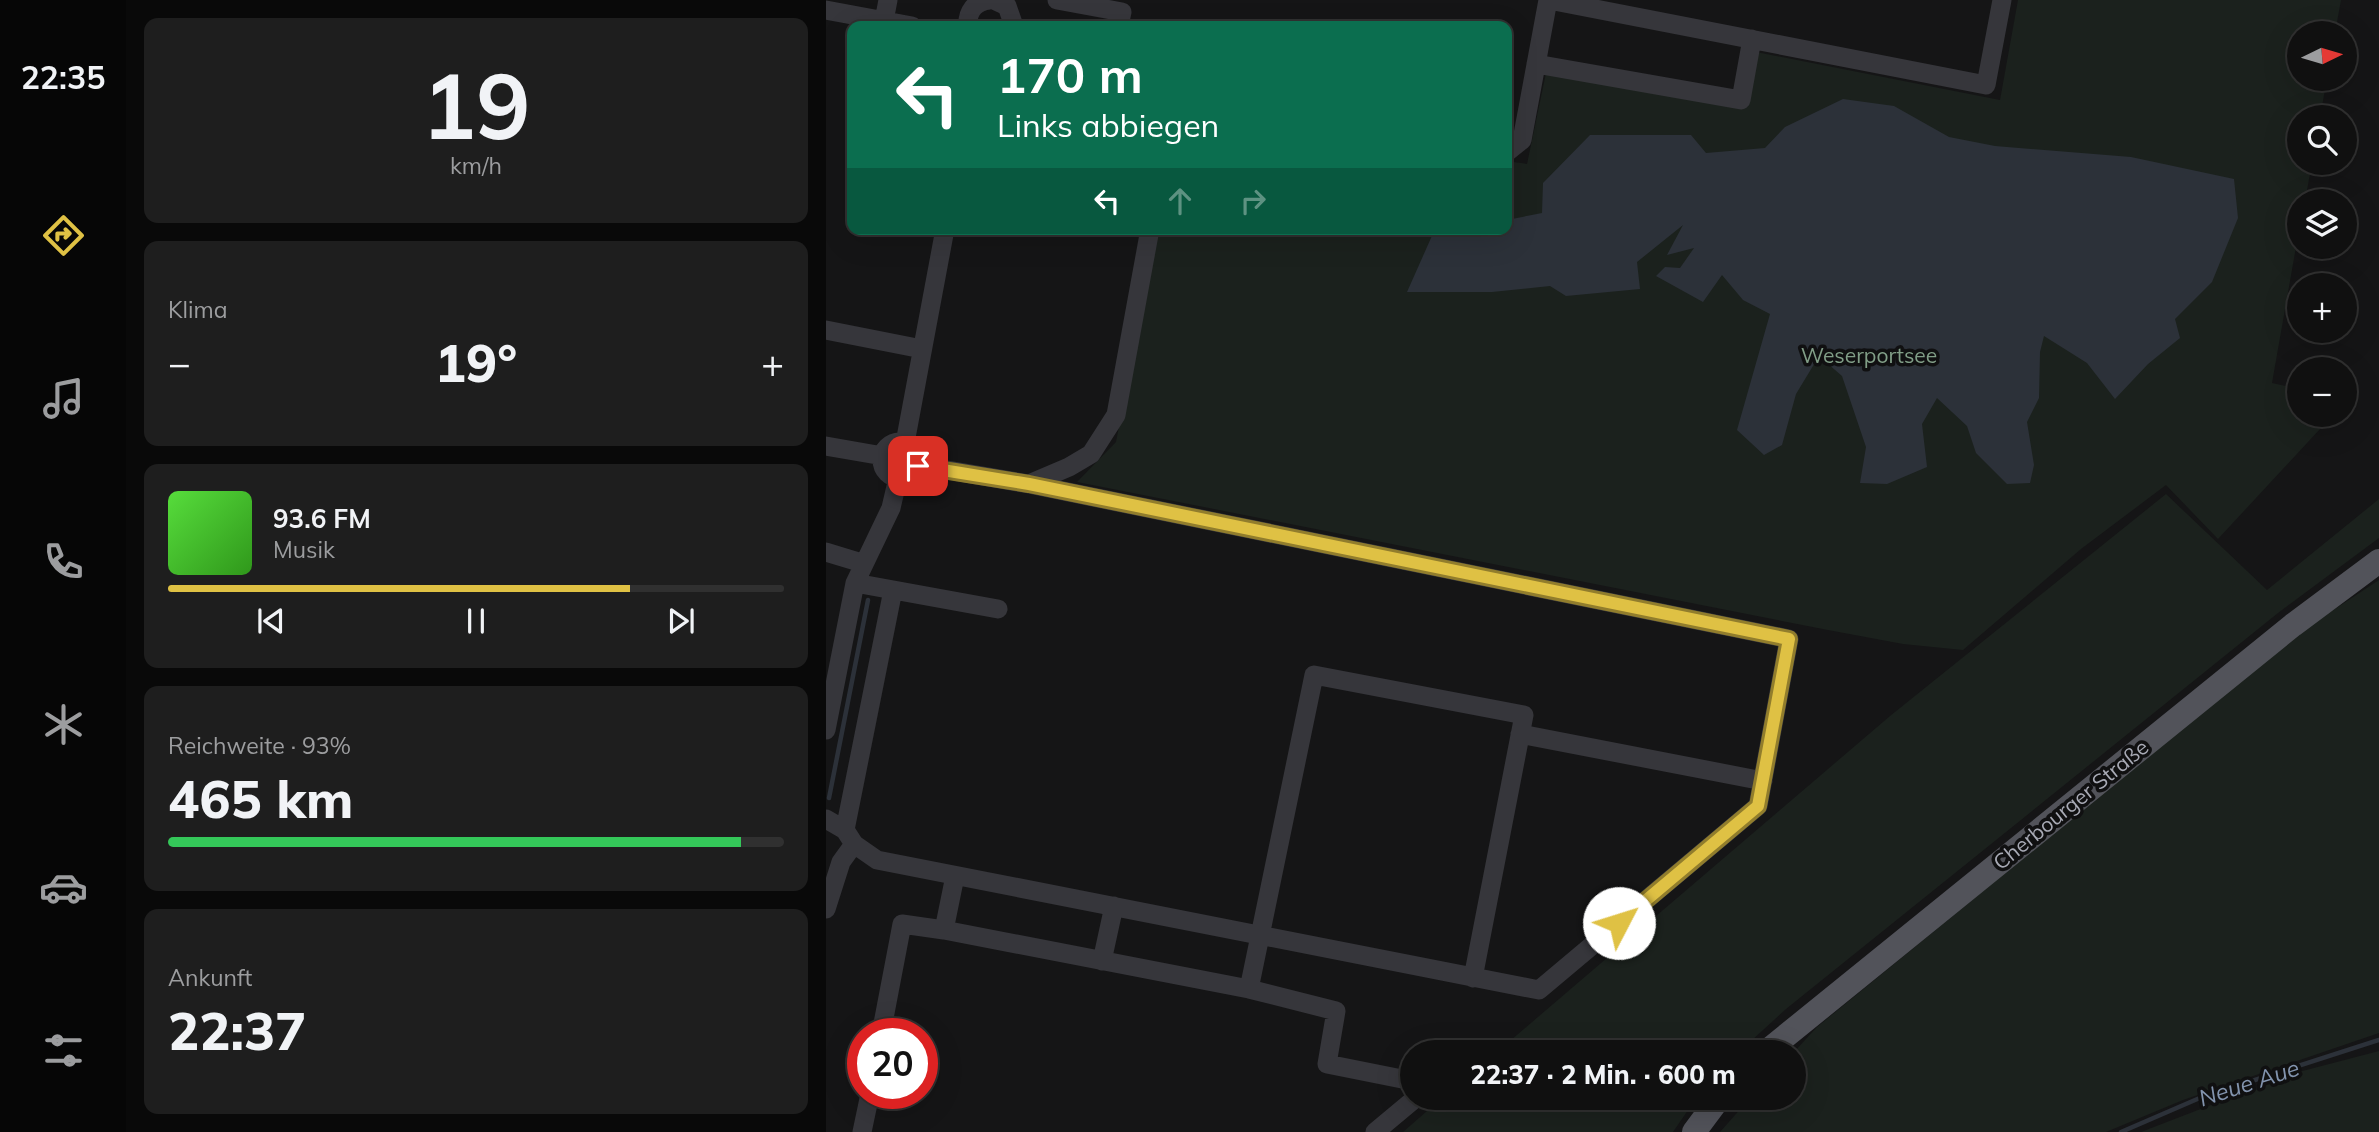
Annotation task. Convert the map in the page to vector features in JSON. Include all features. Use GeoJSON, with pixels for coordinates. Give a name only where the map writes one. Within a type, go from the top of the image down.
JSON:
{"type":"FeatureCollection","features":[{"type":"Feature","properties":{"kind":"main road","name":"Cherbourger Straße"},"geometry":{"type":"LineString","coordinates":[[1781,1040],[2293,625],[2379,561]]}},
{"type":"Feature","properties":{"kind":"main road"},"geometry":{"type":"LineString","coordinates":[[1693,1132],[1710,1110]]}},
{"type":"Feature","properties":{"kind":"lane"},"geometry":{"type":"LineString","coordinates":[[888,0],[898,21]]}},
{"type":"Feature","properties":{"kind":"lane"},"geometry":{"type":"LineString","coordinates":[[1057,0],[1122,12],[1120,21]]}},
{"type":"Feature","properties":{"kind":"lane"},"geometry":{"type":"LineString","coordinates":[[1512,148],[1522,140],[1548,0],[1986,85],[2002,0]]}},
{"type":"Feature","properties":{"kind":"lane"},"geometry":{"type":"LineString","coordinates":[[968,21],[968,17],[991,1],[1009,21]]}},
{"type":"Feature","properties":{"kind":"lane"},"geometry":{"type":"LineString","coordinates":[[826,10],[883,21]]}},
{"type":"Feature","properties":{"kind":"lane"},"geometry":{"type":"LineString","coordinates":[[1536,64],[1741,100],[1752,39]]}},
{"type":"Feature","properties":{"kind":"lane"},"geometry":{"type":"LineString","coordinates":[[905,443],[944,235]]}},
{"type":"Feature","properties":{"kind":"lane"},"geometry":{"type":"LineString","coordinates":[[1029,484],[1069,467],[1091,454],[1116,415],[1149,235]]}},
{"type":"Feature","properties":{"kind":"lane"},"geometry":{"type":"LineString","coordinates":[[826,331],[922,349]]}},
{"type":"Feature","properties":{"kind":"lane"},"geometry":{"type":"LineString","coordinates":[[905,443],[914,449],[918,466],[908,477],[898,478],[887,472],[883,456],[889,446],[905,443]]}},
{"type":"Feature","properties":{"kind":"lane"},"geometry":{"type":"LineString","coordinates":[[826,446],[883,456]]}},
{"type":"Feature","properties":{"kind":"lane"},"geometry":{"type":"LineString","coordinates":[[826,819],[877,860],[1539,990],[1758,806],[1789,639],[1029,484],[918,466]]}},
{"type":"Feature","properties":{"kind":"lane"},"geometry":{"type":"LineString","coordinates":[[826,730],[855,583],[862,563],[891,508],[898,478]]}},
{"type":"Feature","properties":{"kind":"lane"},"geometry":{"type":"LineString","coordinates":[[826,552],[862,563]]}},
{"type":"Feature","properties":{"kind":"lane"},"geometry":{"type":"LineString","coordinates":[[855,583],[998,609]]}},
{"type":"Feature","properties":{"kind":"lane"},"geometry":{"type":"LineString","coordinates":[[826,907],[849,837],[893,590]]}},
{"type":"Feature","properties":{"kind":"lane"},"geometry":{"type":"LineString","coordinates":[[1249,989],[1314,675],[1524,715],[1473,978]]}},
{"type":"Feature","properties":{"kind":"lane"},"geometry":{"type":"LineString","coordinates":[[1521,734],[1763,781]]}},
{"type":"Feature","properties":{"kind":"lane"},"geometry":{"type":"LineString","coordinates":[[944,930],[955,876]]}},
{"type":"Feature","properties":{"kind":"lane"},"geometry":{"type":"LineString","coordinates":[[1102,961],[1114,906]]}},
{"type":"Feature","properties":{"kind":"lane"},"geometry":{"type":"LineString","coordinates":[[884,1018],[902,924],[1249,989],[1336,1011],[1327,1065],[1400,1080]]}},
{"type":"Feature","properties":{"kind":"lane"},"geometry":{"type":"LineString","coordinates":[[862,1132],[867,1109]]}},
{"type":"Feature","properties":{"kind":"lane"},"geometry":{"type":"LineString","coordinates":[[1375,1132],[1401,1110]]}},
{"type":"Feature","properties":{"kind":"green space","name":"Weserportsee"},"geometry":{"type":"Polygon","coordinates":[[[2018,0],[2341,0],[2337,21],[2287,21],[2287,91],[2325,91],[2322,105],[2287,105],[2287,175],[2310,175],[2307,189],[2287,189],[2287,259],[2294,259],[2291,273],[2287,273],[2287,298],[2272,383],[2287,386],[2287,427],[2322,427],[2218,539],[2166,485],[2081,549],[1963,650],[1903,644],[1828,630],[1077,482],[1116,442],[1156,235],[1512,235],[1512,162],[1527,164],[1546,73],[1745,107],[1756,52],[2000,100],[2018,0]]]}},
{"type":"Feature","properties":{"kind":"green space"},"geometry":{"type":"Polygon","coordinates":[[[2166,494],[2267,590],[2379,499],[2379,538],[2278,613],[1786,1009],[1752,1040],[1511,1040],[1890,716],[2166,494]]]}},
{"type":"Feature","properties":{"kind":"green space"},"geometry":{"type":"Polygon","coordinates":[[[2379,580],[2379,1033],[2183,1100],[2106,1132],[1720,1132],[1739,1110],[1806,1110],[1805,1040],[1817,1027],[2300,632],[2379,580]]]}},
{"type":"Feature","properties":{"kind":"green space"},"geometry":{"type":"Polygon","coordinates":[[[2379,1051],[2379,1132],[2141,1132],[2291,1074],[2379,1051]]]}},
{"type":"Feature","properties":{"kind":"green space"},"geometry":{"type":"Polygon","coordinates":[[[1428,1110],[1688,1110],[1673,1132],[1403,1132],[1428,1110]]]}},
{"type":"Feature","properties":{"kind":"shaded area","name":"Weserportsee"},"geometry":{"type":"Polygon","coordinates":[[[1843,99],[1894,106],[1949,137],[1995,146],[2131,157],[2234,179],[2238,218],[2212,282],[2175,319],[2180,338],[2148,364],[2115,399],[2087,363],[2044,336],[2040,352],[2039,398],[2027,422],[2034,465],[2030,483],[2007,484],[1976,453],[1967,426],[1937,398],[1922,424],[1927,467],[1887,484],[1860,483],[1866,447],[1842,376],[1819,356],[1796,394],[1782,445],[1764,455],[1737,430],[1770,314],[1743,300],[1722,275],[1703,302],[1656,276],[1665,267],[1680,268],[1694,248],[1667,255],[1683,225],[1637,262],[1640,289],[1566,296],[1550,286],[1492,292],[1407,292],[1432,235],[1512,235],[1512,219],[1542,213],[1543,183],[1590,135],[1691,135],[1706,153],[1765,148],[1785,127],[1843,99]]]}},
{"type":"Feature","properties":{"kind":"waterway"},"geometry":{"type":"LineString","coordinates":[[829,798],[868,600]]}},
{"type":"Feature","properties":{"kind":"waterway","name":"Neue Aue"},"geometry":{"type":"LineString","coordinates":[[2121,1132],[2202,1097],[2379,1040]]}},
{"type":"Feature","properties":{"kind":"route"},"geometry":{"type":"LineString","coordinates":[[918,466],[1029,484],[1789,639],[1758,806],[1619,923]]}}]}
